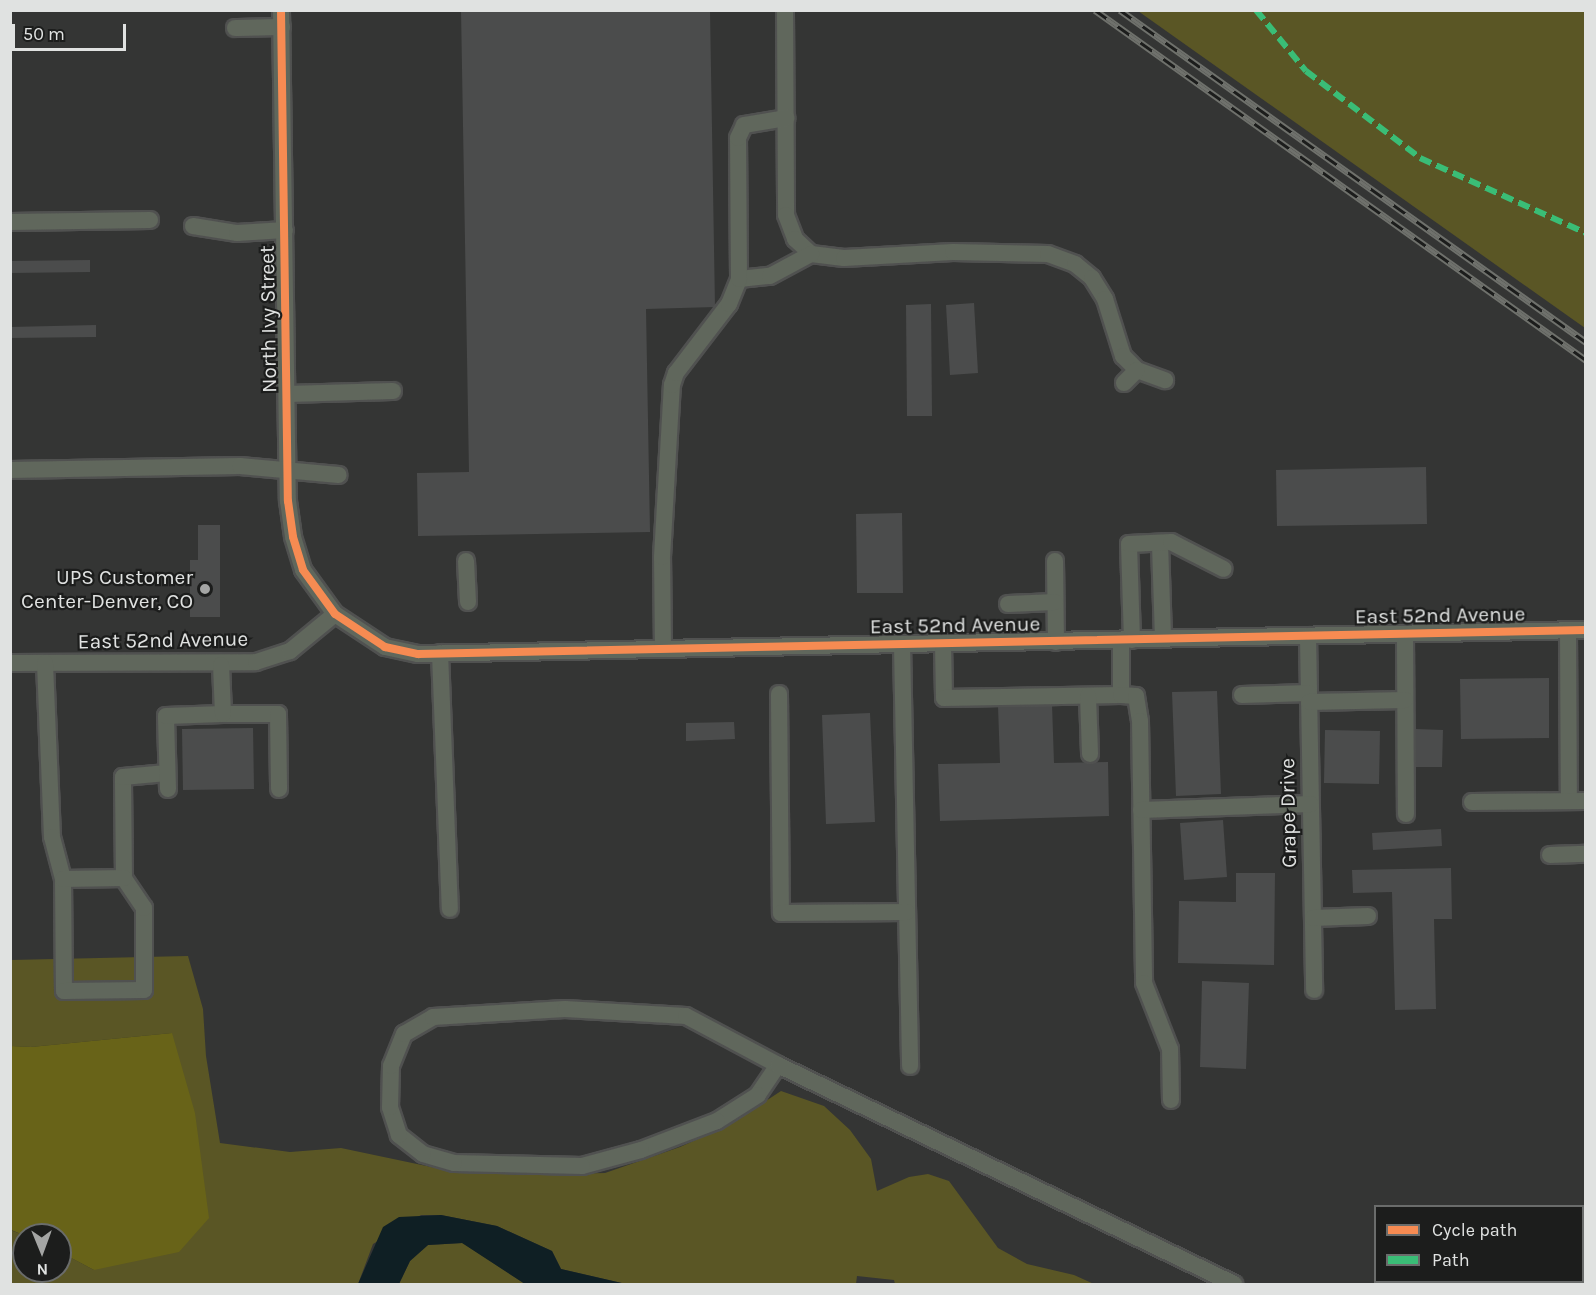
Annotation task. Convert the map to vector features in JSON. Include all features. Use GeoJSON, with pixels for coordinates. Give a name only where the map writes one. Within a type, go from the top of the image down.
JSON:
{"type":"FeatureCollection","features":[{"type":"Feature","properties":{"kind":"street"},"geometry":{"type":"LineString","coordinates":[[785,10],[786,215],[795,239],[811,254]]}},
{"type":"Feature","properties":{"kind":"street"},"geometry":{"type":"LineString","coordinates":[[235,28],[282,19]]}},
{"type":"Feature","properties":{"kind":"street","name":"North Ivy Street"},"geometry":{"type":"LineString","coordinates":[[282,19],[288,472],[293,537],[303,570],[335,614]]}},
{"type":"Feature","properties":{"kind":"street"},"geometry":{"type":"LineString","coordinates":[[663,649],[662,557],[670,464],[672,385],[676,373],[729,304],[739,279],[738,138],[744,125],[786,118]]}},
{"type":"Feature","properties":{"kind":"street"},"geometry":{"type":"LineString","coordinates":[[10,222],[150,220]]}},
{"type":"Feature","properties":{"kind":"street"},"geometry":{"type":"LineString","coordinates":[[193,226],[237,233],[285,230]]}},
{"type":"Feature","properties":{"kind":"street"},"geometry":{"type":"LineString","coordinates":[[739,279],[770,276],[811,254],[844,258],[953,252],[1048,254],[1075,264],[1092,278],[1105,299],[1124,356],[1137,370],[1165,380]]}},
{"type":"Feature","properties":{"kind":"street"},"geometry":{"type":"LineString","coordinates":[[1124,382],[1137,370]]}},
{"type":"Feature","properties":{"kind":"street"},"geometry":{"type":"LineString","coordinates":[[287,394],[393,392]]}},
{"type":"Feature","properties":{"kind":"street"},"geometry":{"type":"LineString","coordinates":[[10,471],[240,466],[339,475]]}},
{"type":"Feature","properties":{"kind":"street"},"geometry":{"type":"LineString","coordinates":[[1122,695],[1129,544],[1171,542],[1224,569]]}},
{"type":"Feature","properties":{"kind":"street"},"geometry":{"type":"LineString","coordinates":[[1160,543],[1162,639]]}},
{"type":"Feature","properties":{"kind":"street"},"geometry":{"type":"LineString","coordinates":[[466,561],[468,602]]}},
{"type":"Feature","properties":{"kind":"street"},"geometry":{"type":"LineString","coordinates":[[1055,561],[1056,642]]}},
{"type":"Feature","properties":{"kind":"street"},"geometry":{"type":"LineString","coordinates":[[1008,604],[1055,602]]}},
{"type":"Feature","properties":{"kind":"street","name":"East 52nd Avenue"},"geometry":{"type":"LineString","coordinates":[[10,663],[221,665],[275,658],[290,651],[335,614],[385,646],[441,653],[1586,630]]}},
{"type":"Feature","properties":{"kind":"street"},"geometry":{"type":"LineString","coordinates":[[1472,802],[1577,801],[1568,631]]}},
{"type":"Feature","properties":{"kind":"street"},"geometry":{"type":"LineString","coordinates":[[1405,634],[1406,814]]}},
{"type":"Feature","properties":{"kind":"street","name":"Grape Drive"},"geometry":{"type":"LineString","coordinates":[[1308,636],[1314,990]]}},
{"type":"Feature","properties":{"kind":"street"},"geometry":{"type":"LineString","coordinates":[[902,644],[910,1066]]}},
{"type":"Feature","properties":{"kind":"street"},"geometry":{"type":"LineString","coordinates":[[943,644],[944,698],[1136,696],[1141,810],[1144,983],[1170,1049],[1171,1100]]}},
{"type":"Feature","properties":{"kind":"street"},"geometry":{"type":"LineString","coordinates":[[441,653],[450,909]]}},
{"type":"Feature","properties":{"kind":"street"},"geometry":{"type":"LineString","coordinates":[[45,663],[52,837],[63,879],[64,991],[144,990],[144,908],[124,878],[123,777],[168,781],[166,716],[278,714],[279,789]]}},
{"type":"Feature","properties":{"kind":"street"},"geometry":{"type":"LineString","coordinates":[[221,665],[223,714]]}},
{"type":"Feature","properties":{"kind":"street"},"geometry":{"type":"LineString","coordinates":[[779,694],[781,913],[908,912]]}},
{"type":"Feature","properties":{"kind":"street"},"geometry":{"type":"LineString","coordinates":[[1242,695],[1405,700]]}},
{"type":"Feature","properties":{"kind":"street"},"geometry":{"type":"LineString","coordinates":[[1088,696],[1090,754]]}},
{"type":"Feature","properties":{"kind":"street"},"geometry":{"type":"LineString","coordinates":[[1141,810],[1311,804]]}},
{"type":"Feature","properties":{"kind":"street"},"geometry":{"type":"LineString","coordinates":[[1550,855],[1586,854]]}},
{"type":"Feature","properties":{"kind":"street"},"geometry":{"type":"LineString","coordinates":[[63,879],[124,878]]}},
{"type":"Feature","properties":{"kind":"street"},"geometry":{"type":"LineString","coordinates":[[1313,918],[1368,916]]}},
{"type":"Feature","properties":{"kind":"street"},"geometry":{"type":"LineString","coordinates":[[778,1065],[758,1095],[717,1121],[641,1150],[582,1166],[454,1163],[423,1154],[399,1135],[390,1107],[391,1066],[404,1034],[433,1017],[565,1009],[686,1016],[778,1065],[1234,1284]]}},
{"type":"Feature","properties":{"kind":"shaded area"},"geometry":{"type":"Polygon","coordinates":[[[1138,11],[1585,11],[1585,328],[1138,11]]]}},
{"type":"Feature","properties":{"kind":"shaded area"},"geometry":{"type":"Polygon","coordinates":[[[188,956],[203,1009],[206,1056],[220,1143],[290,1152],[341,1148],[436,1168],[520,1175],[605,1173],[680,1147],[731,1124],[781,1091],[824,1106],[850,1130],[871,1159],[877,1191],[909,1177],[928,1174],[949,1181],[998,1248],[1027,1264],[1074,1275],[1094,1284],[895,1284],[894,1280],[857,1276],[856,1284],[626,1284],[561,1269],[552,1251],[497,1226],[441,1215],[421,1215],[373,1244],[358,1284],[11,1284],[10,1230],[12,1231],[12,1283],[72,1283],[72,1258],[94,1270],[172,1033],[31,1047],[11,1046],[11,960],[188,956]]]}},
{"type":"Feature","properties":{"kind":"shaded area"},"geometry":{"type":"Polygon","coordinates":[[[172,1033],[195,1113],[209,1218],[179,1252],[94,1270],[72,1258],[72,1223],[12,1223],[11,1230],[11,1046],[31,1047],[172,1033]]]}},
{"type":"Feature","properties":{"kind":"shaded area"},"geometry":{"type":"Polygon","coordinates":[[[441,1215],[497,1226],[552,1251],[561,1269],[626,1284],[525,1284],[462,1243],[428,1245],[410,1261],[399,1284],[358,1284],[383,1227],[399,1217],[441,1215]]]}},
{"type":"Feature","properties":{"kind":"shaded area"},"geometry":{"type":"Polygon","coordinates":[[[463,1243],[525,1284],[399,1284],[410,1261],[428,1245],[463,1243]]]}},
{"type":"Feature","properties":{"kind":"building"},"geometry":{"type":"Polygon","coordinates":[[[461,10],[710,10],[715,307],[646,309],[650,532],[418,536],[417,473],[469,472],[461,10]]]}},
{"type":"Feature","properties":{"kind":"building"},"geometry":{"type":"Polygon","coordinates":[[[90,260],[90,272],[10,273],[10,261],[90,260]]]}},
{"type":"Feature","properties":{"kind":"building"},"geometry":{"type":"Polygon","coordinates":[[[974,303],[978,373],[950,375],[946,305],[974,303]]]}},
{"type":"Feature","properties":{"kind":"building"},"geometry":{"type":"Polygon","coordinates":[[[931,304],[932,416],[907,416],[906,305],[931,304]]]}},
{"type":"Feature","properties":{"kind":"building"},"geometry":{"type":"Polygon","coordinates":[[[96,325],[96,337],[10,338],[10,327],[96,325]]]}},
{"type":"Feature","properties":{"kind":"building"},"geometry":{"type":"Polygon","coordinates":[[[1426,467],[1427,524],[1277,526],[1276,470],[1426,467]]]}},
{"type":"Feature","properties":{"kind":"building"},"geometry":{"type":"Polygon","coordinates":[[[902,513],[903,593],[857,593],[856,514],[902,513]]]}},
{"type":"Feature","properties":{"kind":"building","name":"UPS Customer Center-Denver, CO"},"geometry":{"type":"Polygon","coordinates":[[[198,525],[220,525],[220,617],[190,617],[190,560],[198,560],[198,525]]]}},
{"type":"Feature","properties":{"kind":"building"},"geometry":{"type":"Polygon","coordinates":[[[1549,678],[1549,738],[1461,739],[1460,679],[1549,678]]]}},
{"type":"Feature","properties":{"kind":"building"},"geometry":{"type":"Polygon","coordinates":[[[1217,691],[1221,794],[1176,796],[1172,692],[1217,691]]]}},
{"type":"Feature","properties":{"kind":"building"},"geometry":{"type":"Polygon","coordinates":[[[1052,704],[1054,763],[1108,762],[1109,816],[940,821],[938,764],[1000,763],[998,706],[1052,704]]]}},
{"type":"Feature","properties":{"kind":"building"},"geometry":{"type":"Polygon","coordinates":[[[870,713],[875,822],[826,824],[822,715],[870,713]]]}},
{"type":"Feature","properties":{"kind":"building"},"geometry":{"type":"Polygon","coordinates":[[[734,722],[735,739],[686,741],[686,723],[734,722]]]}},
{"type":"Feature","properties":{"kind":"building"},"geometry":{"type":"Polygon","coordinates":[[[253,728],[254,789],[183,790],[182,729],[253,728]]]}},
{"type":"Feature","properties":{"kind":"building"},"geometry":{"type":"Polygon","coordinates":[[[1416,729],[1443,730],[1442,767],[1415,767],[1416,729]]]}},
{"type":"Feature","properties":{"kind":"building"},"geometry":{"type":"Polygon","coordinates":[[[1325,730],[1380,731],[1379,784],[1324,783],[1325,730]]]}},
{"type":"Feature","properties":{"kind":"building"},"geometry":{"type":"Polygon","coordinates":[[[1223,820],[1227,877],[1184,880],[1180,823],[1223,820]]]}},
{"type":"Feature","properties":{"kind":"building"},"geometry":{"type":"Polygon","coordinates":[[[1441,829],[1442,846],[1373,850],[1372,833],[1441,829]]]}},
{"type":"Feature","properties":{"kind":"building"},"geometry":{"type":"Polygon","coordinates":[[[1451,868],[1452,919],[1434,919],[1436,1009],[1395,1010],[1392,892],[1353,893],[1352,870],[1451,868]]]}},
{"type":"Feature","properties":{"kind":"building"},"geometry":{"type":"Polygon","coordinates":[[[1236,873],[1275,873],[1274,965],[1178,963],[1179,901],[1236,902],[1236,873]]]}},
{"type":"Feature","properties":{"kind":"building"},"geometry":{"type":"Polygon","coordinates":[[[1202,981],[1249,983],[1246,1069],[1200,1067],[1202,981]]]}},
{"type":"Feature","properties":{"kind":"railway"},"geometry":{"type":"LineString","coordinates":[[1095,10],[1586,360]]}},
{"type":"Feature","properties":{"kind":"railway"},"geometry":{"type":"LineString","coordinates":[[1120,10],[1586,342]]}},
{"type":"Feature","properties":{"kind":"marked path"},"geometry":{"type":"LineString","coordinates":[[1256,10],[1306,71],[1420,158],[1586,233]]}},
{"type":"Feature","properties":{"kind":"cycle path"},"geometry":{"type":"LineString","coordinates":[[281,10],[288,501],[293,537],[303,570],[335,614],[385,647],[418,654],[1586,630]]}},
{"type":"Feature","properties":{"kind":"place","name":"UPS Customer Center-Denver, CO"},"geometry":{"type":"Point","coordinates":[205,589]}}]}
